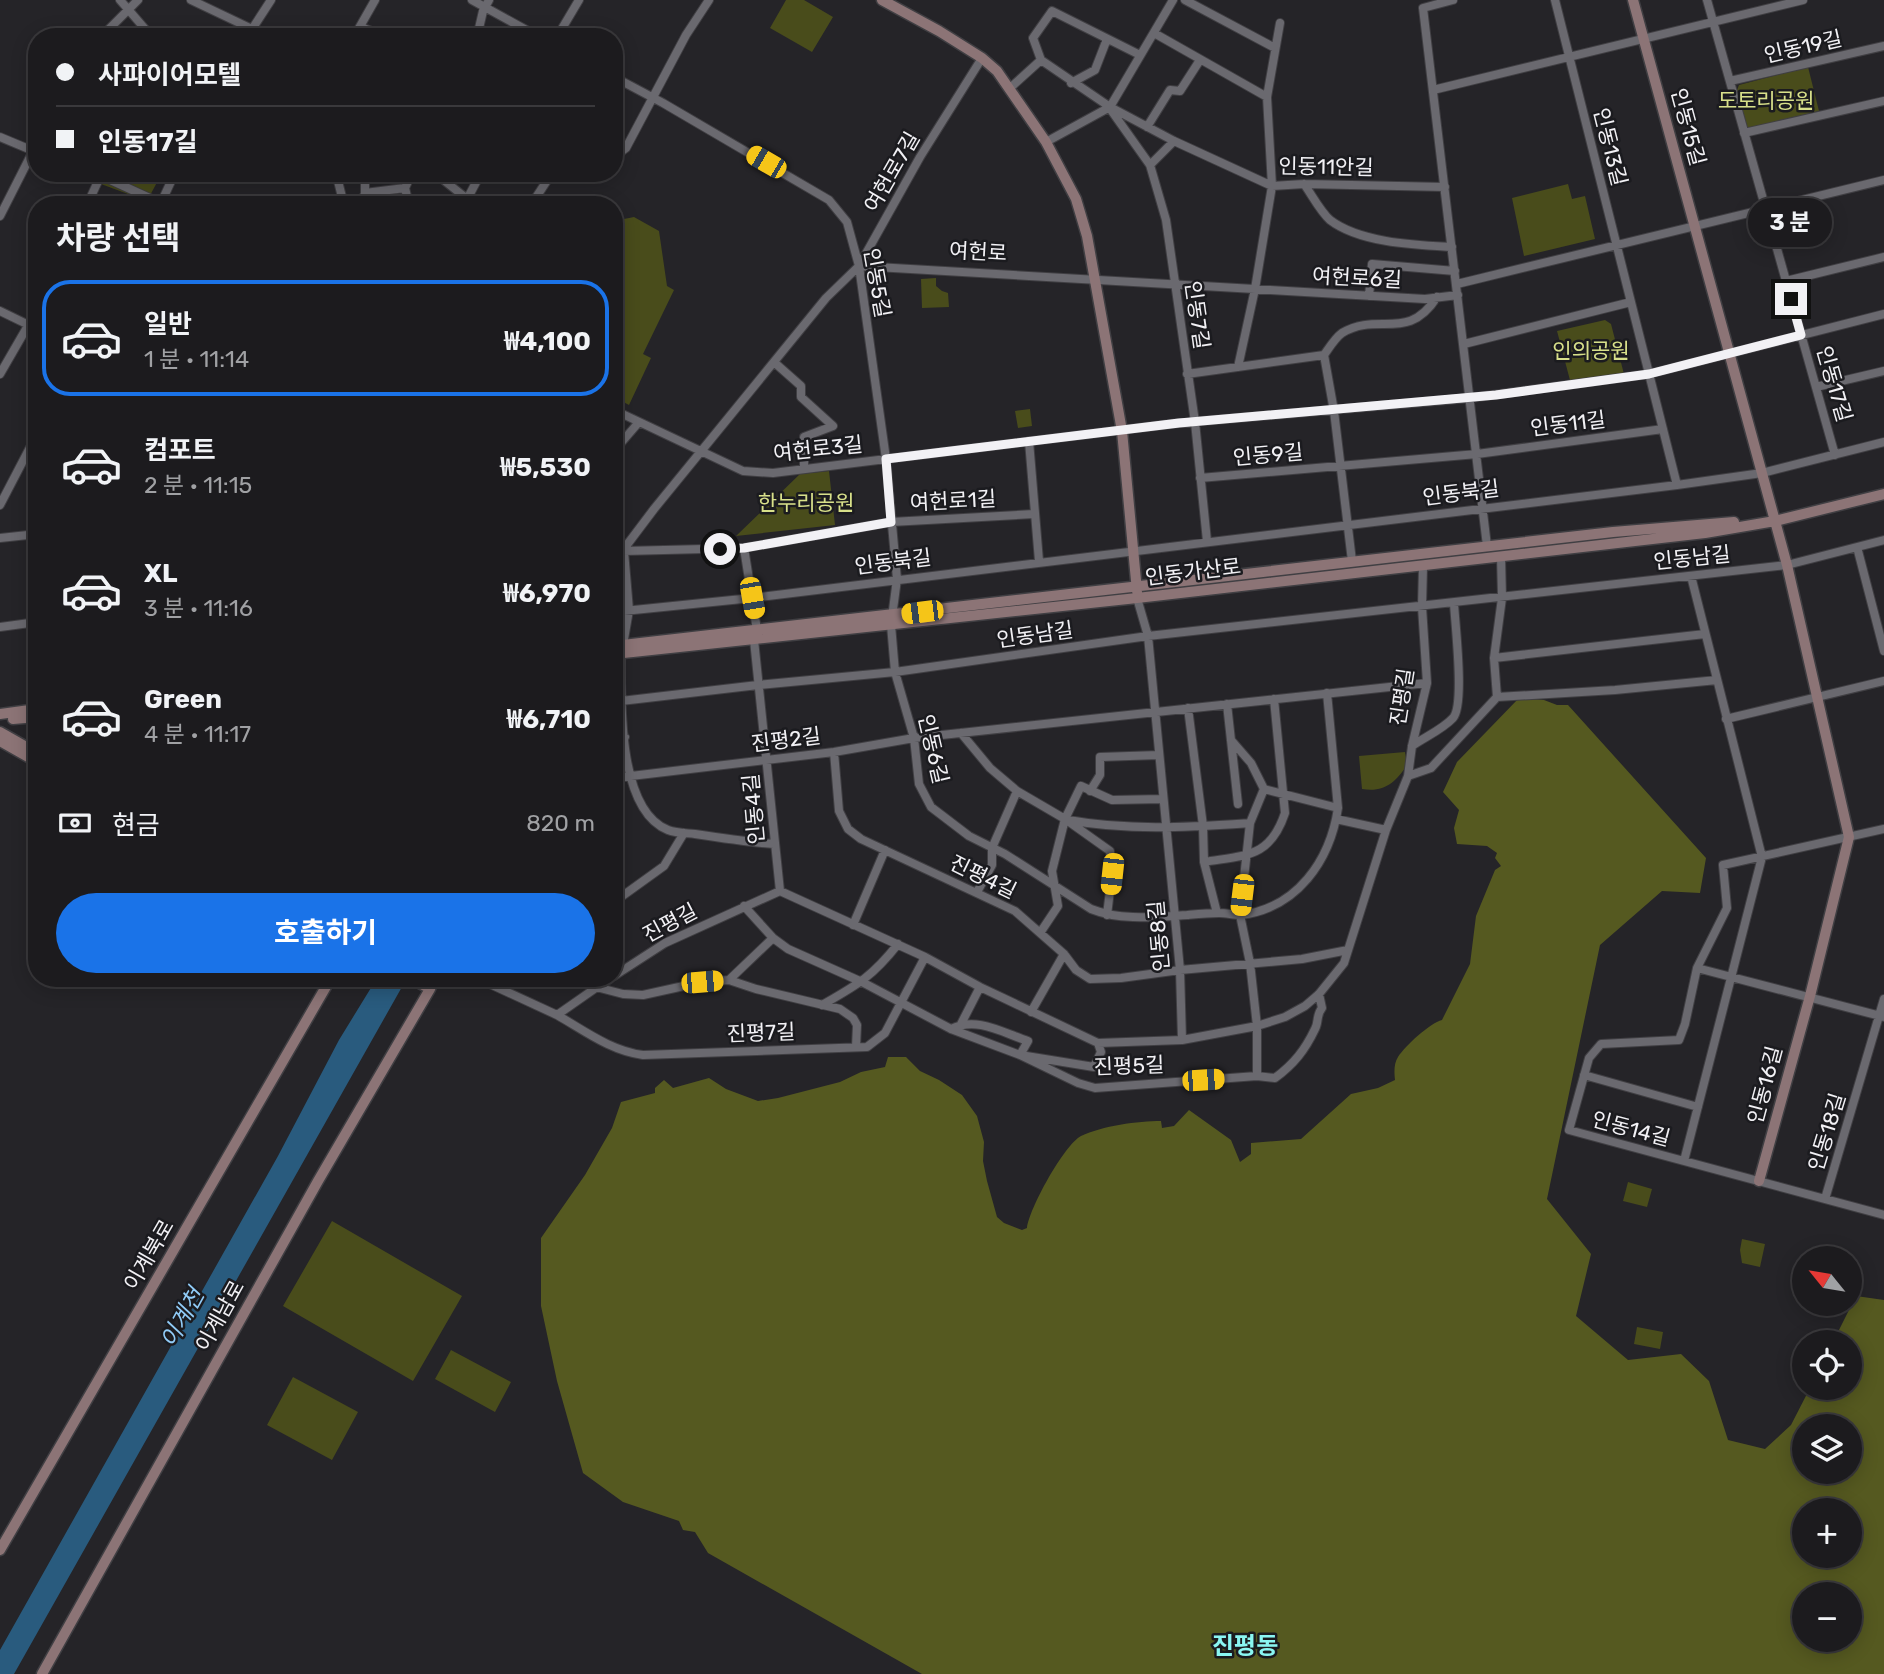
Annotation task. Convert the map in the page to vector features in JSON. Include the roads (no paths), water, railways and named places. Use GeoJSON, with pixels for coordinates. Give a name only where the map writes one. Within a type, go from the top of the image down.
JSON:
{"type":"FeatureCollection","features":[{"type":"Feature","properties":{"kind":"street"},"geometry":{"type":"LineString","coordinates":[[120,0],[144,28]]}},
{"type":"Feature","properties":{"kind":"street"},"geometry":{"type":"LineString","coordinates":[[110,28],[138,0]]}},
{"type":"Feature","properties":{"kind":"street"},"geometry":{"type":"LineString","coordinates":[[191,0],[241,28]]}},
{"type":"Feature","properties":{"kind":"street"},"geometry":{"type":"LineString","coordinates":[[253,28],[271,0]]}},
{"type":"Feature","properties":{"kind":"street"},"geometry":{"type":"LineString","coordinates":[[365,28],[375,0]]}},
{"type":"Feature","properties":{"kind":"street"},"geometry":{"type":"LineString","coordinates":[[472,0],[487,4],[526,28]]}},
{"type":"Feature","properties":{"kind":"street"},"geometry":{"type":"LineString","coordinates":[[562,28],[579,0]]}},
{"type":"Feature","properties":{"kind":"street"},"geometry":{"type":"LineString","coordinates":[[623,150],[686,35],[709,0]]}},
{"type":"Feature","properties":{"kind":"street"},"geometry":{"type":"LineString","coordinates":[[882,0],[939,31],[982,58],[997,71],[1046,142],[1076,200],[1087,236],[1122,430],[1137,592]]}},
{"type":"Feature","properties":{"kind":"street"},"geometry":{"type":"LineString","coordinates":[[1046,142],[1110,107],[1173,0]]}},
{"type":"Feature","properties":{"kind":"street"},"geometry":{"type":"LineString","coordinates":[[1185,0],[1275,48]]}},
{"type":"Feature","properties":{"kind":"street"},"geometry":{"type":"LineString","coordinates":[[1453,0],[1423,8],[1488,546]]}},
{"type":"Feature","properties":{"kind":"street","name":"인동13길"},"geometry":{"type":"LineString","coordinates":[[1555,0],[1677,485]]}},
{"type":"Feature","properties":{"kind":"street","name":"인동15길"},"geometry":{"type":"LineString","coordinates":[[1633,0],[1775,521]]}},
{"type":"Feature","properties":{"kind":"street","name":"인동17길"},"geometry":{"type":"LineString","coordinates":[[1707,0],[1835,455]]}},
{"type":"Feature","properties":{"kind":"street"},"geometry":{"type":"LineString","coordinates":[[1433,90],[1803,0]]}},
{"type":"Feature","properties":{"kind":"street"},"geometry":{"type":"LineString","coordinates":[[480,28],[487,4]]}},
{"type":"Feature","properties":{"kind":"street"},"geometry":{"type":"LineString","coordinates":[[1110,107],[1071,83],[1041,60],[1032,38],[1052,11],[1140,55]]}},
{"type":"Feature","properties":{"kind":"street"},"geometry":{"type":"LineString","coordinates":[[1238,367],[1255,289],[1272,186],[1267,97],[1280,23]]}},
{"type":"Feature","properties":{"kind":"street"},"geometry":{"type":"LineString","coordinates":[[1153,33],[1267,97]]}},
{"type":"Feature","properties":{"kind":"street"},"geometry":{"type":"LineString","coordinates":[[1071,83],[1095,70],[1107,39]]}},
{"type":"Feature","properties":{"kind":"street","name":"인동19길"},"geometry":{"type":"LineString","coordinates":[[1730,81],[1884,46]]}},
{"type":"Feature","properties":{"kind":"street","name":"여헌로7길"},"geometry":{"type":"LineString","coordinates":[[624,551],[654,509],[704,451],[826,298],[859,266],[920,157],[982,58]]}},
{"type":"Feature","properties":{"kind":"street"},"geometry":{"type":"LineString","coordinates":[[1010,88],[1041,60]]}},
{"type":"Feature","properties":{"kind":"street"},"geometry":{"type":"LineString","coordinates":[[1147,127],[1170,90],[1180,91],[1200,61]]}},
{"type":"Feature","properties":{"kind":"street","name":"인동5길"},"geometry":{"type":"LineString","coordinates":[[623,82],[829,200],[847,222],[859,266],[886,459],[897,579],[892,620]]}},
{"type":"Feature","properties":{"kind":"street"},"geometry":{"type":"LineString","coordinates":[[1744,133],[1884,101]]}},
{"type":"Feature","properties":{"kind":"street","name":"인동11안길"},"geometry":{"type":"LineString","coordinates":[[1110,107],[1174,141],[1272,186],[1304,184],[1445,187]]}},
{"type":"Feature","properties":{"kind":"street","name":"인동7길"},"geometry":{"type":"LineString","coordinates":[[1110,107],[1150,165],[1166,220],[1195,422],[1207,541]]}},
{"type":"Feature","properties":{"kind":"street"},"geometry":{"type":"LineString","coordinates":[[0,137],[28,149]]}},
{"type":"Feature","properties":{"kind":"street"},"geometry":{"type":"LineString","coordinates":[[1150,165],[1174,141]]}},
{"type":"Feature","properties":{"kind":"street"},"geometry":{"type":"LineString","coordinates":[[0,216],[28,165]]}},
{"type":"Feature","properties":{"kind":"street"},"geometry":{"type":"LineString","coordinates":[[1457,284],[1884,180]]}},
{"type":"Feature","properties":{"kind":"street"},"geometry":{"type":"LineString","coordinates":[[115,182],[145,196]]}},
{"type":"Feature","properties":{"kind":"street"},"geometry":{"type":"LineString","coordinates":[[364,196],[365,182]]}},
{"type":"Feature","properties":{"kind":"street"},"geometry":{"type":"LineString","coordinates":[[407,196],[405,188],[408,182]]}},
{"type":"Feature","properties":{"kind":"street"},"geometry":{"type":"LineString","coordinates":[[446,182],[459,196]]}},
{"type":"Feature","properties":{"kind":"street"},"geometry":{"type":"LineString","coordinates":[[1304,184],[1329,219],[1350,230],[1393,244],[1452,247]]}},
{"type":"Feature","properties":{"kind":"street"},"geometry":{"type":"LineString","coordinates":[[365,193],[405,188]]}},
{"type":"Feature","properties":{"kind":"street"},"geometry":{"type":"LineString","coordinates":[[1786,281],[1884,257]]}},
{"type":"Feature","properties":{"kind":"street"},"geometry":{"type":"LineString","coordinates":[[1369,296],[1373,264],[1455,271]]}},
{"type":"Feature","properties":{"kind":"street","name":"여헌로"},"geometry":{"type":"LineString","coordinates":[[859,266],[1094,280]]}},
{"type":"Feature","properties":{"kind":"street","name":"여헌로6길"},"geometry":{"type":"LineString","coordinates":[[1094,280],[1424,299],[1458,295]]}},
{"type":"Feature","properties":{"kind":"street"},"geometry":{"type":"LineString","coordinates":[[1187,373],[1324,355],[1341,334],[1364,325],[1406,324],[1426,313],[1437,297]]}},
{"type":"Feature","properties":{"kind":"street"},"geometry":{"type":"LineString","coordinates":[[1464,344],[1631,302]]}},
{"type":"Feature","properties":{"kind":"street"},"geometry":{"type":"LineString","coordinates":[[0,311],[28,325]]}},
{"type":"Feature","properties":{"kind":"street"},"geometry":{"type":"LineString","coordinates":[[1649,374],[1884,314]]}},
{"type":"Feature","properties":{"kind":"street"},"geometry":{"type":"LineString","coordinates":[[0,374],[28,334]]}},
{"type":"Feature","properties":{"kind":"street"},"geometry":{"type":"LineString","coordinates":[[1324,355],[1334,411],[1352,561]]}},
{"type":"Feature","properties":{"kind":"street"},"geometry":{"type":"LineString","coordinates":[[775,363],[801,386],[801,397],[833,426],[804,437],[804,468]]}},
{"type":"Feature","properties":{"kind":"street"},"geometry":{"type":"LineString","coordinates":[[1816,387],[1884,371]]}},
{"type":"Feature","properties":{"kind":"street","name":"인동11길"},"geometry":{"type":"LineString","coordinates":[[1470,398],[1649,374]]}},
{"type":"Feature","properties":{"kind":"street"},"geometry":{"type":"LineString","coordinates":[[1122,430],[1470,398]]}},
{"type":"Feature","properties":{"kind":"street","name":"여헌로3길"},"geometry":{"type":"LineString","coordinates":[[623,414],[743,471],[773,473],[1122,430]]}},
{"type":"Feature","properties":{"kind":"street"},"geometry":{"type":"LineString","coordinates":[[623,441],[639,422]]}},
{"type":"Feature","properties":{"kind":"street","name":"인동11길"},"geometry":{"type":"LineString","coordinates":[[1477,454],[1663,429]]}},
{"type":"Feature","properties":{"kind":"street"},"geometry":{"type":"LineString","coordinates":[[1029,441],[1039,561]]}},
{"type":"Feature","properties":{"kind":"street","name":"인동북길"},"geometry":{"type":"LineString","coordinates":[[623,611],[752,598],[1677,485],[1762,473],[1884,442]]}},
{"type":"Feature","properties":{"kind":"street"},"geometry":{"type":"LineString","coordinates":[[0,505],[28,451]]}},
{"type":"Feature","properties":{"kind":"street","name":"인동9길"},"geometry":{"type":"LineString","coordinates":[[1200,478],[1477,454]]}},
{"type":"Feature","properties":{"kind":"street","name":"인동가산로"},"geometry":{"type":"LineString","coordinates":[[1137,592],[1338,575],[1705,533],[1775,521],[1884,494]]}},
{"type":"Feature","properties":{"kind":"street","name":"여헌로1길"},"geometry":{"type":"LineString","coordinates":[[624,551],[744,548],[891,522],[1034,514]]}},
{"type":"Feature","properties":{"kind":"street","name":"인동가산로"},"geometry":{"type":"LineString","coordinates":[[623,648],[1137,592],[1352,561],[1699,523],[1775,521]]}},
{"type":"Feature","properties":{"kind":"street","name":"인동16길"},"geometry":{"type":"LineString","coordinates":[[1759,1181],[1849,837],[1775,521]]}},
{"type":"Feature","properties":{"kind":"street"},"geometry":{"type":"LineString","coordinates":[[0,537],[28,535]]}},
{"type":"Feature","properties":{"kind":"street","name":"인동남길"},"geometry":{"type":"LineString","coordinates":[[623,701],[895,672],[1147,636],[1787,565],[1884,540]]}},
{"type":"Feature","properties":{"kind":"street"},"geometry":{"type":"LineString","coordinates":[[1857,547],[1880,619],[1884,651]]}},
{"type":"Feature","properties":{"kind":"street"},"geometry":{"type":"LineString","coordinates":[[744,548],[752,598]]}},
{"type":"Feature","properties":{"kind":"street"},"geometry":{"type":"LineString","coordinates":[[623,631],[629,610],[624,551]]}},
{"type":"Feature","properties":{"kind":"street"},"geometry":{"type":"LineString","coordinates":[[1497,697],[1494,658],[1502,598],[1500,557]]}},
{"type":"Feature","properties":{"kind":"street","name":"진평길"},"geometry":{"type":"LineString","coordinates":[[623,970],[664,943],[780,891],[898,944],[980,987],[1098,1043],[1182,1040],[1257,1026],[1285,1017],[1319,994],[1343,963],[1386,830],[1408,776],[1427,683],[1422,607],[1423,566]]}},
{"type":"Feature","properties":{"kind":"street","name":"인동14길"},"geometry":{"type":"LineString","coordinates":[[1690,576],[1762,857],[1684,1161],[1569,1130],[1589,1058],[1601,1044],[1679,1040],[1697,968],[1727,908],[1723,865],[1762,857]]}},
{"type":"Feature","properties":{"kind":"street","name":"인동8길"},"geometry":{"type":"LineString","coordinates":[[1137,592],[1147,636],[1155,712],[1180,970],[1182,1040]]}},
{"type":"Feature","properties":{"kind":"street","name":"인동4길"},"geometry":{"type":"LineString","coordinates":[[752,598],[758,685],[780,891]]}},
{"type":"Feature","properties":{"kind":"street"},"geometry":{"type":"LineString","coordinates":[[1412,746],[1452,719],[1458,710],[1454,603]]}},
{"type":"Feature","properties":{"kind":"street","name":"인동6길"},"geometry":{"type":"LineString","coordinates":[[892,620],[895,672],[914,738],[919,784],[931,807],[969,836],[1091,909],[1107,915],[1175,915]]}},
{"type":"Feature","properties":{"kind":"street"},"geometry":{"type":"LineString","coordinates":[[0,626],[28,623]]}},
{"type":"Feature","properties":{"kind":"street"},"geometry":{"type":"LineString","coordinates":[[1494,658],[1705,634]]}},
{"type":"Feature","properties":{"kind":"street"},"geometry":{"type":"LineString","coordinates":[[1408,776],[1431,768],[1497,697],[1615,690],[1717,680]]}},
{"type":"Feature","properties":{"kind":"street"},"geometry":{"type":"LineString","coordinates":[[1726,719],[1884,681]]}},
{"type":"Feature","properties":{"kind":"street","name":"진평2길"},"geometry":{"type":"LineString","coordinates":[[623,777],[834,752],[914,738],[1427,683]]}},
{"type":"Feature","properties":{"kind":"street"},"geometry":{"type":"LineString","coordinates":[[1175,915],[1240,915],[1283,900],[1310,878],[1320,864],[1338,808],[1328,694]]}},
{"type":"Feature","properties":{"kind":"street"},"geometry":{"type":"LineString","coordinates":[[1204,862],[1247,855],[1269,844],[1286,813],[1274,699]]}},
{"type":"Feature","properties":{"kind":"street"},"geometry":{"type":"LineString","coordinates":[[1227,704],[1238,804]]}},
{"type":"Feature","properties":{"kind":"street"},"geometry":{"type":"LineString","coordinates":[[1188,708],[1203,826],[1204,862],[1217,913]]}},
{"type":"Feature","properties":{"kind":"street"},"geometry":{"type":"LineString","coordinates":[[0,714],[28,710]]}},
{"type":"Feature","properties":{"kind":"street"},"geometry":{"type":"LineString","coordinates":[[0,721],[28,718]]}},
{"type":"Feature","properties":{"kind":"street"},"geometry":{"type":"LineString","coordinates":[[623,719],[631,776],[645,813],[667,830],[774,844]]}},
{"type":"Feature","properties":{"kind":"street"},"geometry":{"type":"LineString","coordinates":[[0,732],[28,748]]}},
{"type":"Feature","properties":{"kind":"street"},"geometry":{"type":"LineString","coordinates":[[961,733],[990,768],[1017,791],[1065,819],[1110,851],[1112,874],[1107,915]]}},
{"type":"Feature","properties":{"kind":"street"},"geometry":{"type":"LineString","coordinates":[[623,742],[625,737]]}},
{"type":"Feature","properties":{"kind":"street"},"geometry":{"type":"LineString","coordinates":[[1231,740],[1251,763],[1264,789],[1250,823],[1240,915],[1250,963],[1257,1026],[1257,1076]]}},
{"type":"Feature","properties":{"kind":"street"},"geometry":{"type":"LineString","coordinates":[[0,741],[28,757]]}},
{"type":"Feature","properties":{"kind":"street","name":"진평4길"},"geometry":{"type":"LineString","coordinates":[[834,752],[839,811],[848,829],[861,839],[1015,911],[1064,954],[1076,970],[1090,979],[1302,959],[1348,950]]}},
{"type":"Feature","properties":{"kind":"street"},"geometry":{"type":"LineString","coordinates":[[1090,791],[1100,775],[1100,757],[1159,755]]}},
{"type":"Feature","properties":{"kind":"street"},"geometry":{"type":"LineString","coordinates":[[1040,933],[1058,906],[1052,871],[1065,819],[1081,786],[1112,800],[1163,799]]}},
{"type":"Feature","properties":{"kind":"street"},"geometry":{"type":"LineString","coordinates":[[1264,789],[1338,808]]}},
{"type":"Feature","properties":{"kind":"street"},"geometry":{"type":"LineString","coordinates":[[977,892],[992,865],[992,848],[1017,791]]}},
{"type":"Feature","properties":{"kind":"street"},"geometry":{"type":"LineString","coordinates":[[1065,819],[1102,826],[1166,829],[1250,823]]}},
{"type":"Feature","properties":{"kind":"street"},"geometry":{"type":"LineString","coordinates":[[1336,819],[1386,830]]}},
{"type":"Feature","properties":{"kind":"street"},"geometry":{"type":"LineString","coordinates":[[1762,857],[1884,829]]}},
{"type":"Feature","properties":{"kind":"street"},"geometry":{"type":"LineString","coordinates":[[623,896],[664,866],[684,833]]}},
{"type":"Feature","properties":{"kind":"street"},"geometry":{"type":"LineString","coordinates":[[853,925],[885,850]]}},
{"type":"Feature","properties":{"kind":"street"},"geometry":{"type":"LineString","coordinates":[[744,906],[774,938],[795,953],[862,982],[900,1003]]}},
{"type":"Feature","properties":{"kind":"street"},"geometry":{"type":"LineString","coordinates":[[729,980],[774,938]]}},
{"type":"Feature","properties":{"kind":"street"},"geometry":{"type":"LineString","coordinates":[[822,1005],[862,982],[882,965],[898,944]]}},
{"type":"Feature","properties":{"kind":"street"},"geometry":{"type":"LineString","coordinates":[[1031,1012],[1064,954]]}},
{"type":"Feature","properties":{"kind":"street","name":"진평7길"},"geometry":{"type":"LineString","coordinates":[[557,1014],[606,1043],[628,1053],[643,1055],[867,1047],[878,1040],[891,1023],[925,957]]}},
{"type":"Feature","properties":{"kind":"street"},"geometry":{"type":"LineString","coordinates":[[1697,968],[1731,979],[1882,1016]]}},
{"type":"Feature","properties":{"kind":"street"},"geometry":{"type":"LineString","coordinates":[[596,987],[623,994],[643,995],[702,982],[729,980],[840,1009],[853,1018],[858,1033],[856,1047]]}},
{"type":"Feature","properties":{"kind":"street","name":"이계북로"},"geometry":{"type":"LineString","coordinates":[[0,1550],[326,987]]}},
{"type":"Feature","properties":{"kind":"street","name":"이계남로"},"geometry":{"type":"LineString","coordinates":[[42,1674],[318,1181],[430,987]]}},
{"type":"Feature","properties":{"kind":"street"},"geometry":{"type":"LineString","coordinates":[[499,987],[557,1014]]}},
{"type":"Feature","properties":{"kind":"street","name":"진평길"},"geometry":{"type":"LineString","coordinates":[[557,1014],[596,987]]}},
{"type":"Feature","properties":{"kind":"street"},"geometry":{"type":"LineString","coordinates":[[961,1024],[980,987]]}},
{"type":"Feature","properties":{"kind":"street","name":"진평5길"},"geometry":{"type":"LineString","coordinates":[[900,1003],[951,1029],[1020,1055],[1078,1083],[1095,1088],[1257,1076],[1275,1078],[1297,1062],[1317,1026],[1318,1013],[1322,1008],[1319,994]]}},
{"type":"Feature","properties":{"kind":"street","name":"인동18길"},"geometry":{"type":"LineString","coordinates":[[1884,999],[1882,1016],[1825,1199],[1884,1215]]}},
{"type":"Feature","properties":{"kind":"street"},"geometry":{"type":"LineString","coordinates":[[951,1029],[961,1024],[989,1025],[1028,1041],[1020,1055],[1094,1067],[1101,1052],[1098,1043]]}},
{"type":"Feature","properties":{"kind":"street","name":"인동14길"},"geometry":{"type":"LineString","coordinates":[[1584,1076],[1698,1107]]}},
{"type":"Feature","properties":{"kind":"street"},"geometry":{"type":"LineString","coordinates":[[1684,1161],[1825,1199]]}},
{"type":"Feature","properties":{"kind":"water","name":"이계천"},"geometry":{"type":"Polygon","coordinates":[[[371,987],[402,987],[14,1674],[0,1674],[0,1650],[278,1156],[339,1040],[371,987]]]}},
{"type":"Feature","properties":{"kind":"district","name":"진평동"},"geometry":{"type":"Point","coordinates":[1245,1646]}},
{"type":"Feature","properties":{"kind":"park label","name":"도토리공원"},"geometry":{"type":"Point","coordinates":[1766,101]}},
{"type":"Feature","properties":{"kind":"park label","name":"인의공원"},"geometry":{"type":"Point","coordinates":[1591,351]}},
{"type":"Feature","properties":{"kind":"park label","name":"한누리공원"},"geometry":{"type":"Point","coordinates":[806,503]}}]}
